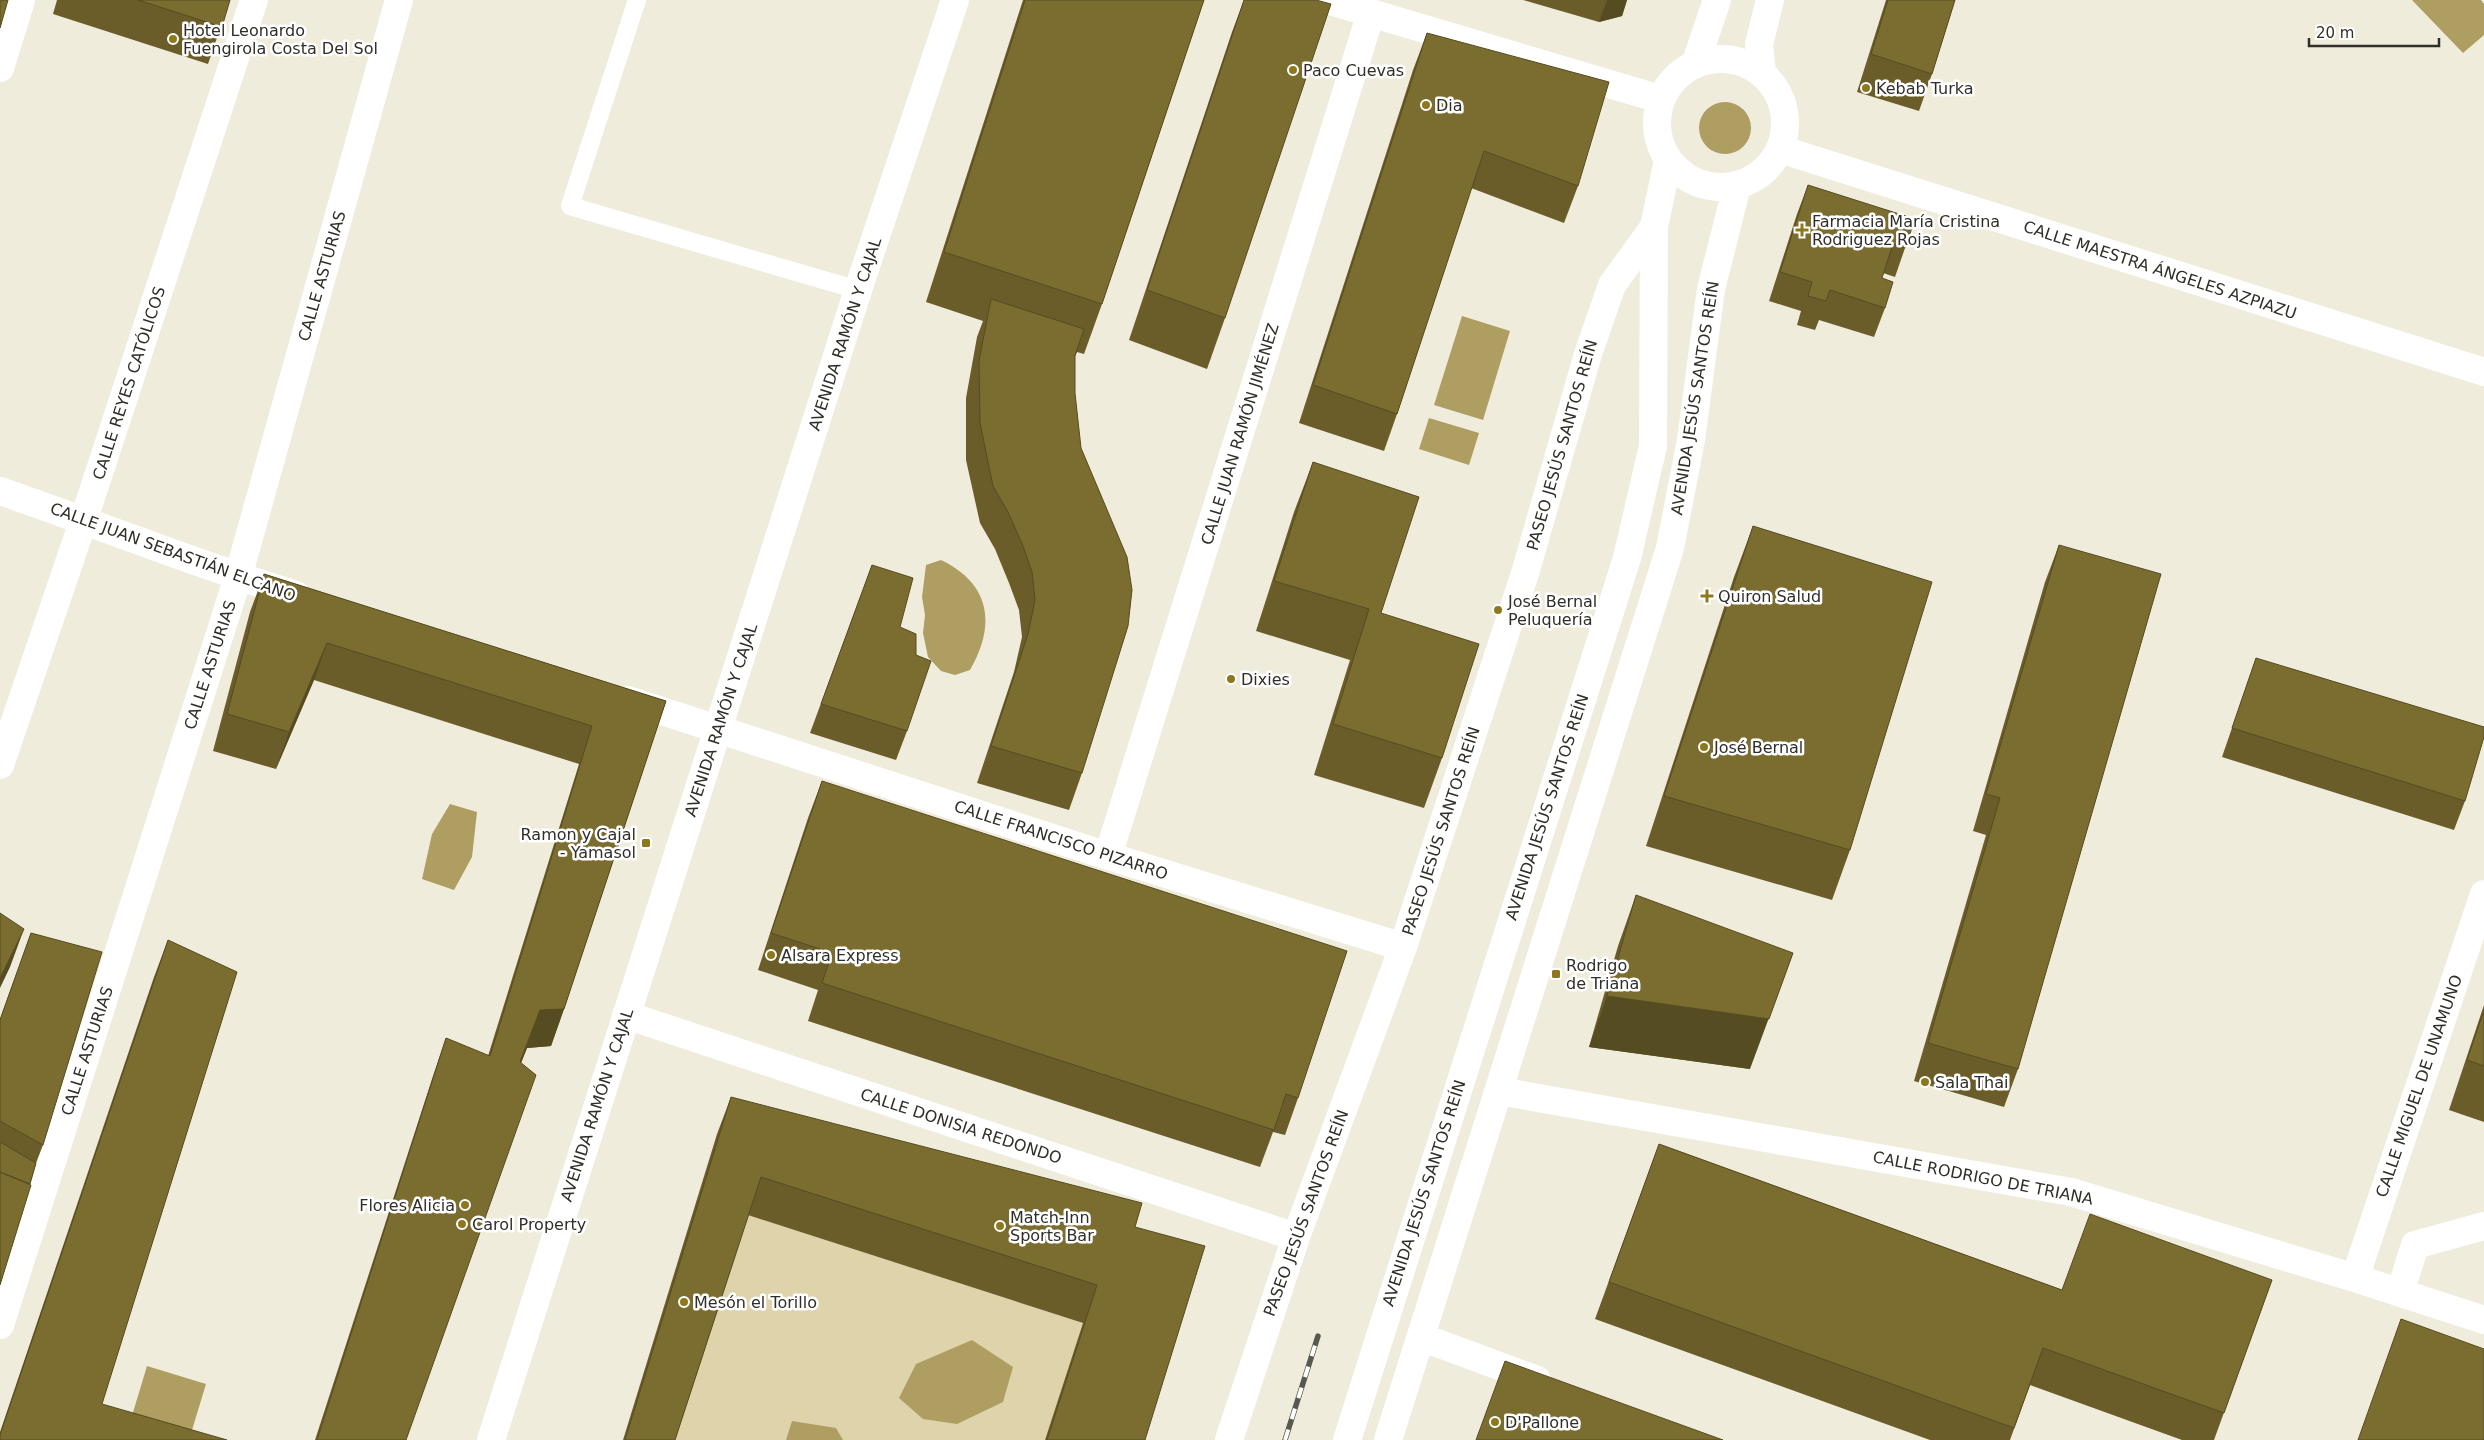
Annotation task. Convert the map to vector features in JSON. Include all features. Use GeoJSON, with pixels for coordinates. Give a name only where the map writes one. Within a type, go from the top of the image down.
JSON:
{"type":"FeatureCollection","features":[{"type":"Feature","properties":{"kind":"street"},"geometry":{"type":"LineString","coordinates":[[0,68],[21,0]]}},
{"type":"Feature","properties":{"kind":"street","name":"CALLE REYES CATÓLICOS"},"geometry":{"type":"LineString","coordinates":[[0,765],[84,519],[254,0]]}},
{"type":"Feature","properties":{"kind":"street","name":"CALLE ASTURIAS"},"geometry":{"type":"LineString","coordinates":[[0,1325],[238,577],[399,0]]}},
{"type":"Feature","properties":{"kind":"street","name":"AVENIDA RAMÓN Y CAJAL"},"geometry":{"type":"LineString","coordinates":[[491,1440],[858,290],[954,0]]}},
{"type":"Feature","properties":{"kind":"street"},"geometry":{"type":"LineString","coordinates":[[1327,0],[1660,99]]}},
{"type":"Feature","properties":{"kind":"street"},"geometry":{"type":"LineString","coordinates":[[1695,65],[1717,0]]}},
{"type":"Feature","properties":{"kind":"street"},"geometry":{"type":"LineString","coordinates":[[1762,73],[1759,44],[1770,0]]}},
{"type":"Feature","properties":{"kind":"street","name":"CALLE JUAN RAMÓN JIMÉNEZ"},"geometry":{"type":"LineString","coordinates":[[1108,856],[1371,13]]}},
{"type":"Feature","properties":{"kind":"street"},"geometry":{"type":"LineString","coordinates":[[1712,60],[1729,60],[1747,64],[1762,73],[1775,88],[1784,106],[1785,138],[1772,163],[1756,178],[1737,186],[1718,188],[1698,184],[1681,174],[1668,160],[1660,143],[1657,126],[1657,110],[1660,99],[1668,86],[1679,75],[1695,65],[1712,60]]}},
{"type":"Feature","properties":{"kind":"street","name":"CALLE MAESTRA ÁNGELES AZPIAZU"},"geometry":{"type":"LineString","coordinates":[[1780,149],[2484,372]]}},
{"type":"Feature","properties":{"kind":"street","name":"AVENIDA JESÚS SANTOS REÍN"},"geometry":{"type":"LineString","coordinates":[[1346,1440],[1627,558],[1653,446],[1654,227],[1668,160]]}},
{"type":"Feature","properties":{"kind":"street","name":"AVENIDA JESÚS SANTOS REÍN"},"geometry":{"type":"LineString","coordinates":[[1388,1440],[1670,548],[1691,440],[1711,289],[1737,186]]}},
{"type":"Feature","properties":{"kind":"street","name":"PASEO JESÚS SANTOS REÍN"},"geometry":{"type":"LineString","coordinates":[[1229,1440],[1296,1237],[1403,947],[1526,570],[1588,354],[1612,285],[1654,227]]}},
{"type":"Feature","properties":{"kind":"street","name":"CALLE JUAN SEBASTIÁN ELCANO"},"geometry":{"type":"LineString","coordinates":[[0,491],[84,519],[238,577],[323,604]]}},
{"type":"Feature","properties":{"kind":"street"},"geometry":{"type":"LineString","coordinates":[[606,693],[719,729]]}},
{"type":"Feature","properties":{"kind":"street","name":"CALLE FRANCISCO PIZARRO"},"geometry":{"type":"LineString","coordinates":[[719,729],[1108,856],[1403,947]]}},
{"type":"Feature","properties":{"kind":"street","name":"CALLE MIGUEL DE UNAMUNO"},"geometry":{"type":"LineString","coordinates":[[2355,1278],[2484,894]]}},
{"type":"Feature","properties":{"kind":"street","name":"CALLE DONISIA REDONDO"},"geometry":{"type":"LineString","coordinates":[[626,1015],[1296,1237]]}},
{"type":"Feature","properties":{"kind":"street","name":"CALLE RODRIGO DE TRIANA"},"geometry":{"type":"LineString","coordinates":[[1499,1091],[2071,1192],[2355,1278],[2484,1320]]}},
{"type":"Feature","properties":{"kind":"street"},"geometry":{"type":"LineString","coordinates":[[2400,1292],[2415,1245],[2484,1226]]}},
{"type":"Feature","properties":{"kind":"street"},"geometry":{"type":"LineString","coordinates":[[1421,1337],[1565,1390]]}},
{"type":"Feature","properties":{"kind":"lane"},"geometry":{"type":"LineString","coordinates":[[637,0],[570,206],[858,290]]}},
{"type":"Feature","properties":{"kind":"shaded area"},"geometry":{"type":"Polygon","coordinates":[[[2412,0],[2481,0],[2484,4],[2484,35],[2463,53],[2412,0]]]}},
{"type":"Feature","properties":{"kind":"shaded area"},"geometry":{"type":"Polygon","coordinates":[[[1720,102],[1730,102],[1744,109],[1751,123],[1751,133],[1744,147],[1730,154],[1720,154],[1710,150],[1703,143],[1699,133],[1699,123],[1703,113],[1710,106],[1720,102]]]}},
{"type":"Feature","properties":{"kind":"shaded area"},"geometry":{"type":"Polygon","coordinates":[[[1462,316],[1510,331],[1483,420],[1434,405],[1462,316]]]}},
{"type":"Feature","properties":{"kind":"shaded area"},"geometry":{"type":"Polygon","coordinates":[[[1429,418],[1479,433],[1469,465],[1419,449],[1429,418]]]}},
{"type":"Feature","properties":{"kind":"shaded area"},"geometry":{"type":"Polygon","coordinates":[[[941,560],[958,570],[970,581],[979,593],[984,607],[985,622],[978,653],[970,670],[955,675],[941,671],[928,657],[923,633],[925,615],[922,597],[926,565],[941,560]]]}},
{"type":"Feature","properties":{"kind":"shaded area"},"geometry":{"type":"Polygon","coordinates":[[[450,804],[477,812],[472,857],[454,890],[422,879],[432,834],[450,804]]]}},
{"type":"Feature","properties":{"kind":"shaded area"},"geometry":{"type":"Polygon","coordinates":[[[747,1214],[1083,1323],[1045,1440],[673,1440],[747,1214]]]}},
{"type":"Feature","properties":{"kind":"shaded area"},"geometry":{"type":"Polygon","coordinates":[[[972,1340],[1013,1367],[1003,1402],[957,1424],[923,1419],[899,1398],[916,1364],[972,1340]]]}},
{"type":"Feature","properties":{"kind":"shaded area"},"geometry":{"type":"Polygon","coordinates":[[[147,1366],[206,1384],[189,1440],[128,1429],[147,1366]]]}},
{"type":"Feature","properties":{"kind":"shaded area"},"geometry":{"type":"Polygon","coordinates":[[[792,1421],[836,1428],[843,1440],[786,1440],[792,1421]]]}},
{"type":"Feature","properties":{"kind":"building"},"geometry":{"type":"Polygon","coordinates":[[[0,0],[8,0],[0,28],[0,0]]]}},
{"type":"Feature","properties":{"kind":"building"},"geometry":{"type":"Polygon","coordinates":[[[138,0],[230,0],[222,27],[138,0]]]}},
{"type":"Feature","properties":{"kind":"building"},"geometry":{"type":"Polygon","coordinates":[[[1025,0],[1204,0],[1102,304],[944,252],[1025,0]]]}},
{"type":"Feature","properties":{"kind":"building"},"geometry":{"type":"Polygon","coordinates":[[[1244,0],[1316,0],[1331,4],[1225,318],[1147,290],[1244,0]]]}},
{"type":"Feature","properties":{"kind":"building"},"geometry":{"type":"Polygon","coordinates":[[[1888,0],[1955,0],[1932,74],[1871,54],[1888,0]]]}},
{"type":"Feature","properties":{"kind":"building"},"geometry":{"type":"Polygon","coordinates":[[[1427,33],[1609,82],[1578,186],[1484,151],[1397,414],[1313,385],[1427,33]]]}},
{"type":"Feature","properties":{"kind":"building"},"geometry":{"type":"Polygon","coordinates":[[[1808,185],[1915,219],[1905,248],[1893,244],[1882,278],[1893,282],[1885,308],[1830,290],[1826,301],[1808,296],[1812,282],[1780,272],[1808,185]]]}},
{"type":"Feature","properties":{"kind":"building"},"geometry":{"type":"Polygon","coordinates":[[[991,299],[1084,329],[1075,356],[1075,393],[1081,448],[1127,557],[1132,590],[1128,626],[1082,773],[991,746],[1028,634],[1035,600],[1032,572],[1023,546],[1008,512],[993,486],[980,423],[979,361],[991,299]]]}},
{"type":"Feature","properties":{"kind":"building"},"geometry":{"type":"Polygon","coordinates":[[[1313,462],[1419,497],[1381,613],[1479,644],[1442,758],[1333,724],[1369,609],[1274,581],[1313,462]]]}},
{"type":"Feature","properties":{"kind":"building"},"geometry":{"type":"Polygon","coordinates":[[[1753,526],[1932,582],[1850,850],[1664,796],[1753,526]]]}},
{"type":"Feature","properties":{"kind":"building"},"geometry":{"type":"Polygon","coordinates":[[[2059,545],[2161,574],[2018,1069],[1928,1043],[2000,798],[1986,794],[2059,545]]]}},
{"type":"Feature","properties":{"kind":"building"},"geometry":{"type":"Polygon","coordinates":[[[872,565],[913,578],[900,627],[916,634],[916,655],[931,661],[907,731],[821,704],[872,565]]]}},
{"type":"Feature","properties":{"kind":"building"},"geometry":{"type":"Polygon","coordinates":[[[264,574],[666,701],[564,1009],[540,1010],[520,1062],[536,1075],[406,1440],[317,1440],[446,1038],[490,1056],[592,726],[327,643],[289,732],[227,714],[264,574]]]}},
{"type":"Feature","properties":{"kind":"building"},"geometry":{"type":"Polygon","coordinates":[[[2256,658],[2484,727],[2484,737],[2465,801],[2232,728],[2256,658]]]}},
{"type":"Feature","properties":{"kind":"building"},"geometry":{"type":"Polygon","coordinates":[[[822,781],[1347,951],[1298,1098],[1286,1094],[1274,1130],[822,983],[832,953],[771,933],[822,781]]]}},
{"type":"Feature","properties":{"kind":"building"},"geometry":{"type":"Polygon","coordinates":[[[1636,895],[1793,953],[1769,1019],[1607,996],[1636,895]]]}},
{"type":"Feature","properties":{"kind":"building"},"geometry":{"type":"Polygon","coordinates":[[[0,913],[24,929],[0,978],[0,913]]]}},
{"type":"Feature","properties":{"kind":"building"},"geometry":{"type":"Polygon","coordinates":[[[31,933],[102,952],[43,1145],[0,1121],[0,1020],[31,933]]]}},
{"type":"Feature","properties":{"kind":"building"},"geometry":{"type":"Polygon","coordinates":[[[168,940],[237,972],[102,1404],[227,1440],[0,1440],[0,1435],[168,940]]]}},
{"type":"Feature","properties":{"kind":"building"},"geometry":{"type":"Polygon","coordinates":[[[2484,1010],[2484,1066],[2467,1060],[2484,1010]]]}},
{"type":"Feature","properties":{"kind":"building"},"geometry":{"type":"Polygon","coordinates":[[[731,1097],[1142,1203],[1135,1227],[1205,1246],[1145,1440],[1047,1440],[1097,1285],[761,1177],[675,1440],[625,1440],[731,1097]]]}},
{"type":"Feature","properties":{"kind":"building"},"geometry":{"type":"Polygon","coordinates":[[[0,1142],[36,1163],[30,1184],[0,1172],[0,1142]]]}},
{"type":"Feature","properties":{"kind":"building"},"geometry":{"type":"Polygon","coordinates":[[[1659,1144],[2062,1290],[2090,1214],[2272,1280],[2224,1413],[2043,1348],[2014,1428],[1609,1282],[1659,1144]]]}},
{"type":"Feature","properties":{"kind":"building"},"geometry":{"type":"Polygon","coordinates":[[[0,1172],[31,1185],[0,1285],[0,1172]]]}},
{"type":"Feature","properties":{"kind":"building"},"geometry":{"type":"Polygon","coordinates":[[[2401,1319],[2484,1349],[2484,1440],[2358,1440],[2401,1319]]]}},
{"type":"Feature","properties":{"kind":"building"},"geometry":{"type":"Polygon","coordinates":[[[1505,1361],[1723,1440],[1476,1440],[1505,1361]]]}},
{"type":"Feature","properties":{"kind":"railway"},"geometry":{"type":"LineString","coordinates":[[1285,1440],[1318,1336]]}},
{"type":"Feature","properties":{"kind":"place","name":"Hotel Leonardo Fuengirola Costa Del Sol"},"geometry":{"type":"Point","coordinates":[173,39]}},
{"type":"Feature","properties":{"kind":"place","name":"Paco Cuevas"},"geometry":{"type":"Point","coordinates":[1293,70]}},
{"type":"Feature","properties":{"kind":"place","name":"Kebab Turka"},"geometry":{"type":"Point","coordinates":[1866,88]}},
{"type":"Feature","properties":{"kind":"place","name":"Dia"},"geometry":{"type":"Point","coordinates":[1426,105]}},
{"type":"Feature","properties":{"kind":"place","name":"Farmacia María Cristina Rodriguez Rojas"},"geometry":{"type":"Point","coordinates":[1802,230]}},
{"type":"Feature","properties":{"kind":"place","name":"Quiron Salud"},"geometry":{"type":"Point","coordinates":[1707,596]}},
{"type":"Feature","properties":{"kind":"place","name":"José Bernal Peluquería"},"geometry":{"type":"Point","coordinates":[1498,610]}},
{"type":"Feature","properties":{"kind":"place","name":"Dixies"},"geometry":{"type":"Point","coordinates":[1231,679]}},
{"type":"Feature","properties":{"kind":"place","name":"José Bernal"},"geometry":{"type":"Point","coordinates":[1704,747]}},
{"type":"Feature","properties":{"kind":"place","name":"Ramon y Cajal - Yamasol"},"geometry":{"type":"Point","coordinates":[646,843]}},
{"type":"Feature","properties":{"kind":"place","name":"Alsara Express"},"geometry":{"type":"Point","coordinates":[771,955]}},
{"type":"Feature","properties":{"kind":"place","name":"Rodrigo de Triana"},"geometry":{"type":"Point","coordinates":[1556,974]}},
{"type":"Feature","properties":{"kind":"place","name":"Sala Thai"},"geometry":{"type":"Point","coordinates":[1925,1082]}},
{"type":"Feature","properties":{"kind":"place","name":"Flores Alicia"},"geometry":{"type":"Point","coordinates":[465,1205]}},
{"type":"Feature","properties":{"kind":"place","name":"Carol Property"},"geometry":{"type":"Point","coordinates":[462,1224]}},
{"type":"Feature","properties":{"kind":"place","name":"Match-Inn Sports Bar"},"geometry":{"type":"Point","coordinates":[1000,1226]}},
{"type":"Feature","properties":{"kind":"place","name":"Mesón el Torillo"},"geometry":{"type":"Point","coordinates":[684,1302]}},
{"type":"Feature","properties":{"kind":"place","name":"D'Pallone"},"geometry":{"type":"Point","coordinates":[1495,1422]}}]}
